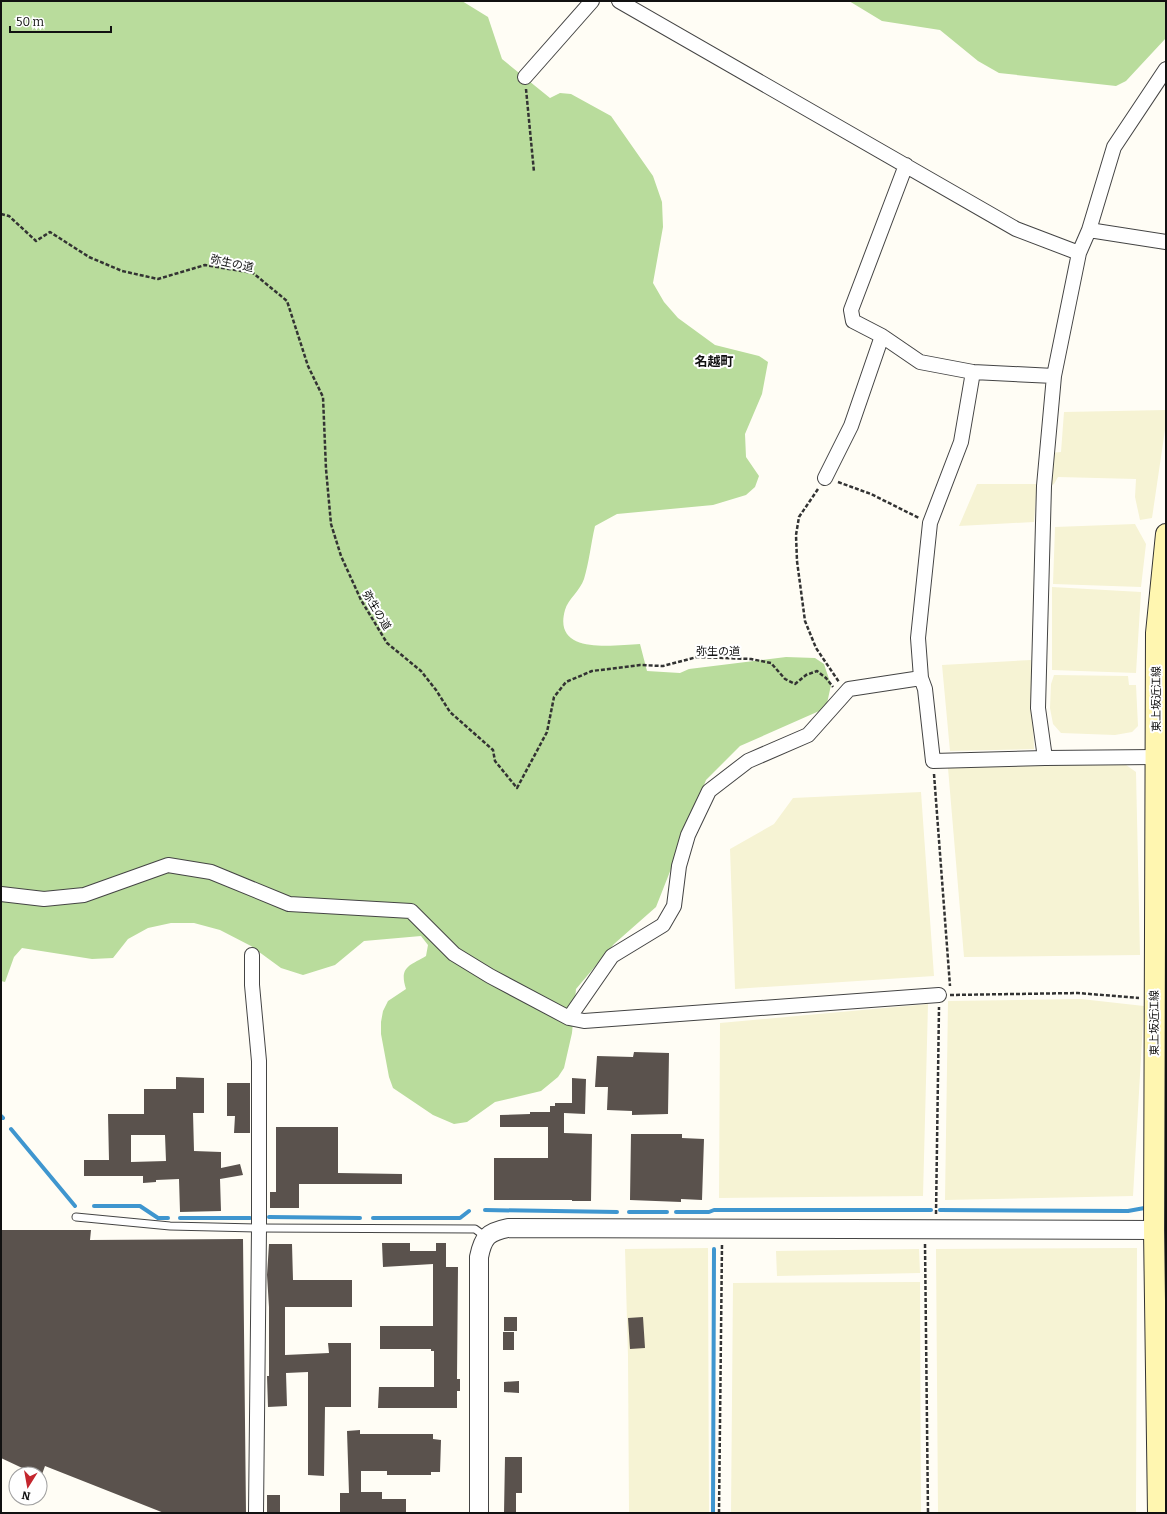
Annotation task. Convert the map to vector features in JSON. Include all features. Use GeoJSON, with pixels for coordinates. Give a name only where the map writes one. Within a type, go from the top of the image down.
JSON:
{"type":"FeatureCollection","features":[{"type":"Feature","properties":{"kind":"main road","name":"東上坂近江線"},"geometry":{"type":"LineString","coordinates":[[1158,1513],[1154,1216],[1160,999],[1156,633],[1166,534]]}},
{"type":"Feature","properties":{"kind":"street"},"geometry":{"type":"LineString","coordinates":[[525,77],[592,1]]}},
{"type":"Feature","properties":{"kind":"street"},"geometry":{"type":"LineString","coordinates":[[619,1],[1016,229],[1079,253]]}},
{"type":"Feature","properties":{"kind":"street"},"geometry":{"type":"LineString","coordinates":[[1045,758],[1038,708],[1044,486],[1054,376],[1079,253],[1089,230],[1114,147],[1166,69]]}},
{"type":"Feature","properties":{"kind":"street"},"geometry":{"type":"LineString","coordinates":[[906,165],[851,310],[853,321],[882,336],[920,362],[973,372],[1054,376]]}},
{"type":"Feature","properties":{"kind":"street"},"geometry":{"type":"LineString","coordinates":[[1089,230],[1166,242]]}},
{"type":"Feature","properties":{"kind":"street"},"geometry":{"type":"LineString","coordinates":[[825,478],[851,426],[882,336]]}},
{"type":"Feature","properties":{"kind":"street"},"geometry":{"type":"LineString","coordinates":[[973,372],[961,442],[930,523],[918,638],[921,678],[925,689],[933,761],[1158,757]]}},
{"type":"Feature","properties":{"kind":"street"},"geometry":{"type":"LineString","coordinates":[[569,1018],[612,956],[663,925],[674,906],[679,866],[688,835],[710,791],[748,761],[808,735],[849,690],[921,678]]}},
{"type":"Feature","properties":{"kind":"street"},"geometry":{"type":"LineString","coordinates":[[1,894],[44,899],[84,895],[168,865],[211,872],[289,904],[411,911],[454,954],[490,976],[569,1018],[584,1021],[945,995]]}},
{"type":"Feature","properties":{"kind":"street"},"geometry":{"type":"LineString","coordinates":[[252,955],[252,985],[259,1061],[256,1513]]}},
{"type":"Feature","properties":{"kind":"street"},"geometry":{"type":"LineString","coordinates":[[479,1513],[478,1257],[486,1237],[496,1230],[508,1228],[930,1229],[1154,1216]]}},
{"type":"Feature","properties":{"kind":"lane"},"geometry":{"type":"LineString","coordinates":[[76,1217],[170,1226],[475,1229],[486,1237]]}},
{"type":"Feature","properties":{"kind":"path"},"geometry":{"type":"LineString","coordinates":[[525,77],[534,172]]}},
{"type":"Feature","properties":{"kind":"path","name":"弥生の道"},"geometry":{"type":"LineString","coordinates":[[1,214],[9,216],[36,241],[50,232],[89,257],[122,271],[158,278],[205,265],[253,273],[287,301],[308,366],[323,397],[326,469],[331,524],[341,556],[361,600],[387,643],[421,671],[436,690],[450,712],[493,750],[495,761],[517,788],[547,732],[554,697],[566,682],[592,671],[640,665],[663,666],[697,657],[752,659],[771,663],[784,679],[795,684],[806,675],[817,671],[844,696]]}},
{"type":"Feature","properties":{"kind":"path"},"geometry":{"type":"LineString","coordinates":[[844,696],[816,648],[805,621],[797,561],[796,535],[799,518],[825,478],[871,494],[930,523]]}},
{"type":"Feature","properties":{"kind":"path"},"geometry":{"type":"LineString","coordinates":[[928,1513],[930,1229],[945,995],[933,761]]}},
{"type":"Feature","properties":{"kind":"path"},"geometry":{"type":"LineString","coordinates":[[945,995],[1078,993],[1160,999]]}},
{"type":"Feature","properties":{"kind":"path"},"geometry":{"type":"LineString","coordinates":[[719,1513],[722,1228]]}},
{"type":"Feature","properties":{"kind":"shaded area"},"geometry":{"type":"Polygon","coordinates":[[[1166,410],[1166,423],[1152,518],[1140,520],[1135,497],[1136,479],[1058,477],[1054,484],[1048,487],[1050,453],[1061,452],[1064,412],[1166,410]]]}},
{"type":"Feature","properties":{"kind":"shaded area"},"geometry":{"type":"Polygon","coordinates":[[[977,484],[1037,484],[1034,522],[959,526],[977,484]]]}},
{"type":"Feature","properties":{"kind":"shaded area"},"geometry":{"type":"Polygon","coordinates":[[[1135,524],[1146,544],[1141,587],[1053,584],[1055,527],[1135,524]]]}},
{"type":"Feature","properties":{"kind":"shaded area"},"geometry":{"type":"Polygon","coordinates":[[[1052,587],[1141,592],[1136,673],[1052,670],[1052,587]]]}},
{"type":"Feature","properties":{"kind":"shaded area"},"geometry":{"type":"Polygon","coordinates":[[[1031,660],[1034,749],[950,751],[942,665],[1031,660]]]}},
{"type":"Feature","properties":{"kind":"shaded area"},"geometry":{"type":"Polygon","coordinates":[[[1054,675],[1128,676],[1129,685],[1136,685],[1138,726],[1132,732],[1115,735],[1061,733],[1053,724],[1050,708],[1051,684],[1054,675]]]}},
{"type":"Feature","properties":{"kind":"shaded area"},"geometry":{"type":"Polygon","coordinates":[[[1122,762],[1136,772],[1140,955],[964,957],[948,768],[1122,762]]]}},
{"type":"Feature","properties":{"kind":"shaded area"},"geometry":{"type":"Polygon","coordinates":[[[921,792],[934,976],[735,989],[730,849],[774,824],[793,798],[921,792]]]}},
{"type":"Feature","properties":{"kind":"shaded area"},"geometry":{"type":"Polygon","coordinates":[[[1081,999],[1144,1006],[1133,1196],[945,1200],[948,1001],[1081,999]]]}},
{"type":"Feature","properties":{"kind":"shaded area"},"geometry":{"type":"Polygon","coordinates":[[[928,1004],[923,1196],[719,1198],[720,1023],[928,1004]]]}},
{"type":"Feature","properties":{"kind":"shaded area"},"geometry":{"type":"Polygon","coordinates":[[[708,1248],[709,1513],[629,1513],[628,1356],[625,1249],[708,1248]]]}},
{"type":"Feature","properties":{"kind":"shaded area"},"geometry":{"type":"Polygon","coordinates":[[[1137,1248],[1136,1513],[938,1513],[936,1249],[1137,1248]]]}},
{"type":"Feature","properties":{"kind":"shaded area"},"geometry":{"type":"Polygon","coordinates":[[[919,1249],[920,1273],[777,1276],[776,1251],[919,1249]]]}},
{"type":"Feature","properties":{"kind":"shaded area"},"geometry":{"type":"Polygon","coordinates":[[[920,1282],[921,1513],[731,1513],[733,1283],[920,1282]]]}},
{"type":"Feature","properties":{"kind":"green space"},"geometry":{"type":"Polygon","coordinates":[[[1,1],[462,1],[488,17],[502,59],[550,98],[560,93],[571,94],[611,116],[653,176],[662,202],[663,227],[653,283],[664,302],[678,318],[715,345],[759,356],[768,362],[762,394],[745,434],[746,457],[759,476],[755,487],[746,495],[713,505],[617,514],[595,526],[584,579],[565,610],[563,625],[568,635],[576,641],[588,645],[616,646],[640,644],[647,671],[680,673],[689,669],[786,657],[815,658],[824,664],[831,685],[826,708],[740,746],[706,780],[656,907],[614,944],[576,989],[572,1033],[564,1068],[558,1077],[541,1091],[495,1102],[467,1122],[454,1124],[433,1115],[393,1088],[389,1077],[381,1034],[383,1011],[388,1001],[406,989],[404,976],[407,968],[426,956],[428,945],[421,936],[364,941],[335,965],[303,975],[281,968],[251,946],[220,930],[194,923],[171,923],[148,928],[128,939],[113,958],[92,959],[22,948],[14,957],[5,982],[1,981],[1,1]]]}},
{"type":"Feature","properties":{"kind":"green space"},"geometry":{"type":"Polygon","coordinates":[[[849,1],[1166,1],[1166,38],[1126,81],[1116,86],[999,73],[978,61],[940,30],[882,21],[849,1]]]}},
{"type":"Feature","properties":{"kind":"building"},"geometry":{"type":"Polygon","coordinates":[[[634,1052],[669,1053],[668,1114],[632,1115],[632,1111],[607,1110],[608,1087],[595,1087],[597,1056],[633,1057],[634,1052]]]}},
{"type":"Feature","properties":{"kind":"building"},"geometry":{"type":"Polygon","coordinates":[[[176,1077],[204,1078],[204,1113],[193,1113],[194,1151],[221,1152],[221,1168],[240,1164],[243,1175],[220,1179],[221,1211],[180,1212],[179,1179],[156,1180],[156,1182],[143,1183],[143,1176],[84,1176],[84,1160],[109,1160],[108,1114],[144,1114],[144,1089],[176,1089],[176,1077]],[[131,1135],[131,1162],[166,1161],[165,1135],[131,1135]]]}},
{"type":"Feature","properties":{"kind":"building"},"geometry":{"type":"Polygon","coordinates":[[[572,1078],[586,1079],[585,1114],[564,1113],[564,1133],[592,1134],[591,1201],[494,1200],[494,1158],[548,1158],[548,1127],[500,1127],[500,1115],[550,1112],[550,1106],[555,1106],[555,1103],[572,1103],[572,1078]]]}},
{"type":"Feature","properties":{"kind":"building"},"geometry":{"type":"Polygon","coordinates":[[[227,1083],[250,1083],[250,1133],[234,1133],[235,1116],[227,1116],[227,1083]]]}},
{"type":"Feature","properties":{"kind":"building"},"geometry":{"type":"Polygon","coordinates":[[[276,1127],[338,1127],[338,1173],[402,1174],[402,1184],[299,1184],[299,1208],[270,1208],[270,1192],[276,1192],[276,1127]]]}},
{"type":"Feature","properties":{"kind":"building"},"geometry":{"type":"Polygon","coordinates":[[[631,1134],[682,1134],[682,1138],[704,1139],[702,1200],[681,1199],[681,1202],[630,1200],[631,1134]]]}},
{"type":"Feature","properties":{"kind":"building"},"geometry":{"type":"Polygon","coordinates":[[[1,1230],[91,1230],[90,1240],[243,1239],[246,1513],[164,1513],[48,1466],[18,1466],[1,1458],[1,1230]]]}},
{"type":"Feature","properties":{"kind":"building"},"geometry":{"type":"Polygon","coordinates":[[[382,1243],[410,1243],[410,1251],[436,1251],[436,1243],[446,1243],[446,1267],[458,1267],[457,1379],[460,1379],[460,1391],[457,1391],[457,1408],[378,1408],[379,1387],[434,1387],[434,1351],[431,1351],[431,1349],[380,1349],[380,1326],[433,1326],[433,1264],[383,1267],[382,1243]]]}},
{"type":"Feature","properties":{"kind":"building"},"geometry":{"type":"Polygon","coordinates":[[[269,1244],[292,1244],[293,1280],[352,1280],[352,1307],[285,1307],[285,1355],[329,1353],[328,1343],[351,1343],[351,1407],[325,1407],[324,1476],[308,1475],[308,1372],[286,1373],[287,1406],[268,1407],[267,1376],[269,1376],[269,1307],[267,1275],[269,1244]]]}},
{"type":"Feature","properties":{"kind":"building"},"geometry":{"type":"Polygon","coordinates":[[[504,1317],[517,1317],[517,1331],[504,1331],[504,1317]]]}},
{"type":"Feature","properties":{"kind":"building"},"geometry":{"type":"Polygon","coordinates":[[[643,1317],[645,1348],[630,1349],[628,1318],[643,1317]]]}},
{"type":"Feature","properties":{"kind":"building"},"geometry":{"type":"Polygon","coordinates":[[[503,1332],[514,1332],[514,1350],[503,1350],[503,1332]]]}},
{"type":"Feature","properties":{"kind":"building"},"geometry":{"type":"Polygon","coordinates":[[[519,1381],[519,1393],[504,1392],[504,1382],[519,1381]]]}},
{"type":"Feature","properties":{"kind":"building"},"geometry":{"type":"Polygon","coordinates":[[[360,1430],[360,1434],[433,1434],[433,1439],[441,1440],[440,1472],[431,1472],[431,1475],[387,1475],[387,1471],[361,1471],[361,1492],[382,1492],[382,1499],[406,1499],[406,1513],[340,1513],[340,1493],[349,1493],[347,1431],[360,1430]]]}},
{"type":"Feature","properties":{"kind":"building"},"geometry":{"type":"Polygon","coordinates":[[[505,1457],[522,1457],[522,1493],[516,1493],[516,1513],[504,1513],[505,1457]]]}},
{"type":"Feature","properties":{"kind":"building"},"geometry":{"type":"Polygon","coordinates":[[[267,1495],[280,1495],[280,1513],[267,1513],[267,1495]]]}},
{"type":"Feature","properties":{"kind":"waterway"},"geometry":{"type":"LineString","coordinates":[[11,1129],[75,1206]]}},
{"type":"Feature","properties":{"kind":"waterway"},"geometry":{"type":"LineString","coordinates":[[94,1206],[140,1206],[158,1218],[168,1218]]}},
{"type":"Feature","properties":{"kind":"waterway"},"geometry":{"type":"LineString","coordinates":[[940,1210],[1128,1211],[1150,1207]]}},
{"type":"Feature","properties":{"kind":"waterway"},"geometry":{"type":"LineString","coordinates":[[485,1210],[617,1212]]}},
{"type":"Feature","properties":{"kind":"waterway"},"geometry":{"type":"LineString","coordinates":[[676,1212],[709,1212],[714,1210],[931,1210]]}},
{"type":"Feature","properties":{"kind":"waterway"},"geometry":{"type":"LineString","coordinates":[[373,1218],[460,1218],[469,1211]]}},
{"type":"Feature","properties":{"kind":"waterway"},"geometry":{"type":"LineString","coordinates":[[629,1212],[667,1212]]}},
{"type":"Feature","properties":{"kind":"waterway"},"geometry":{"type":"LineString","coordinates":[[269,1217],[360,1218]]}},
{"type":"Feature","properties":{"kind":"waterway"},"geometry":{"type":"LineString","coordinates":[[180,1218],[250,1218]]}},
{"type":"Feature","properties":{"kind":"waterway"},"geometry":{"type":"LineString","coordinates":[[713,1513],[714,1249]]}},
{"type":"Feature","properties":{"kind":"district","name":"名越町"},"geometry":{"type":"Point","coordinates":[714,361]}}]}
